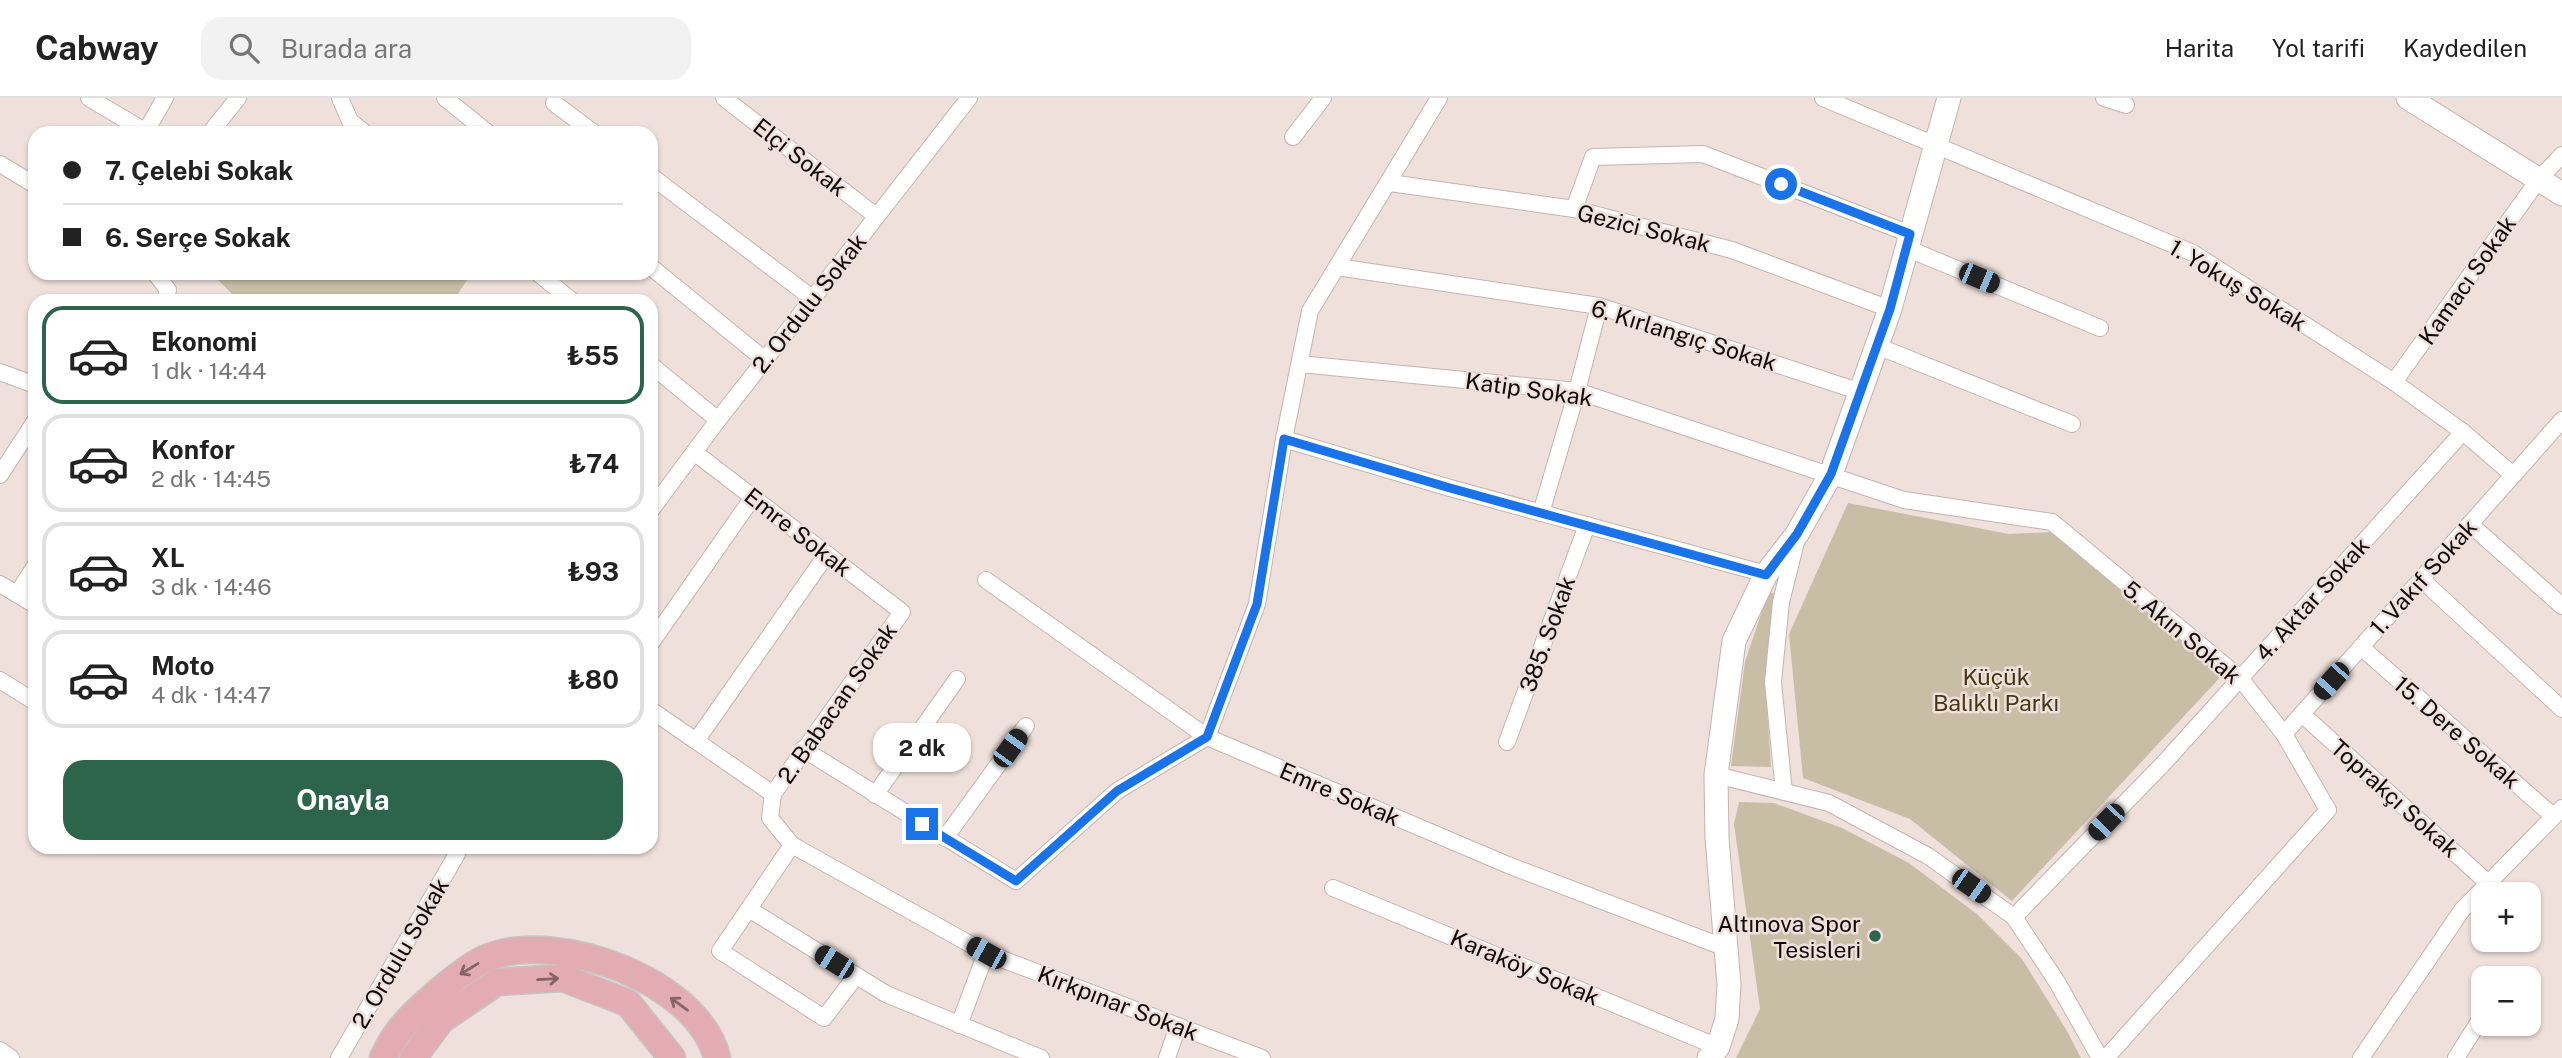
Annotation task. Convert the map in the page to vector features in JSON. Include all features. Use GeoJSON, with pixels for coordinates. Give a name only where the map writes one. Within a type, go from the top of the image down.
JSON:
{"type":"FeatureCollection","features":[{"type":"Feature","properties":{"kind":"main road"},"geometry":{"type":"LineString","coordinates":[[383,1058],[397,1033],[453,978],[489,957],[527,948],[582,954],[642,977],[689,1011],[714,1046],[717,1058]]}},
{"type":"Feature","properties":{"kind":"main road"},"geometry":{"type":"LineString","coordinates":[[414,1058],[441,1020],[497,982],[563,978],[628,1003],[672,1058]]}},
{"type":"Feature","properties":{"kind":"street"},"geometry":{"type":"LineString","coordinates":[[89,98],[137,126]]}},
{"type":"Feature","properties":{"kind":"street"},"geometry":{"type":"LineString","coordinates":[[150,126],[164,98]]}},
{"type":"Feature","properties":{"kind":"street"},"geometry":{"type":"LineString","coordinates":[[216,126],[238,98]]}},
{"type":"Feature","properties":{"kind":"street"},"geometry":{"type":"LineString","coordinates":[[340,98],[350,121],[356,126]]}},
{"type":"Feature","properties":{"kind":"street"},"geometry":{"type":"LineString","coordinates":[[445,98],[479,126]]}},
{"type":"Feature","properties":{"kind":"street","name":"Elçi Sokak"},"geometry":{"type":"LineString","coordinates":[[724,98],[876,216]]}},
{"type":"Feature","properties":{"kind":"street","name":"2. Ordulu Sokak"},"geometry":{"type":"LineString","coordinates":[[658,501],[969,98]]}},
{"type":"Feature","properties":{"kind":"street"},"geometry":{"type":"LineString","coordinates":[[1293,137],[1322,98]]}},
{"type":"Feature","properties":{"kind":"street"},"geometry":{"type":"LineString","coordinates":[[803,749],[1016,881],[1117,791],[1207,737],[1257,604],[1284,439],[1311,311],[1439,98]]}},
{"type":"Feature","properties":{"kind":"street","name":"1. Yokuş Sokak"},"geometry":{"type":"LineString","coordinates":[[1823,98],[2193,253],[2394,382],[2463,432],[2513,475]]}},
{"type":"Feature","properties":{"kind":"street"},"geometry":{"type":"LineString","coordinates":[[1714,1053],[1727,1019],[1730,985],[1717,838],[1716,775],[1734,641],[1766,575],[1797,534],[1831,474],[1890,309],[1949,98]]}},
{"type":"Feature","properties":{"kind":"street"},"geometry":{"type":"LineString","coordinates":[[2105,98],[2126,105]]}},
{"type":"Feature","properties":{"kind":"street"},"geometry":{"type":"LineString","coordinates":[[2410,98],[2562,194]]}},
{"type":"Feature","properties":{"kind":"street"},"geometry":{"type":"LineString","coordinates":[[554,103],[585,126]]}},
{"type":"Feature","properties":{"kind":"street"},"geometry":{"type":"LineString","coordinates":[[1574,209],[1593,157],[1703,154],[1908,241],[2100,328]]}},
{"type":"Feature","properties":{"kind":"street","name":"Kamacı Sokak"},"geometry":{"type":"LineString","coordinates":[[2394,382],[2539,179],[2562,155]]}},
{"type":"Feature","properties":{"kind":"street"},"geometry":{"type":"LineString","coordinates":[[0,164],[28,181]]}},
{"type":"Feature","properties":{"kind":"street"},"geometry":{"type":"LineString","coordinates":[[658,181],[812,298]]}},
{"type":"Feature","properties":{"kind":"street","name":"Gezici Sokak"},"geometry":{"type":"LineString","coordinates":[[1390,183],[1574,209],[1732,250],[1890,309]]}},
{"type":"Feature","properties":{"kind":"street","name":"6. Kırlangıç Sokak"},"geometry":{"type":"LineString","coordinates":[[1337,267],[1599,306],[1861,392]]}},
{"type":"Feature","properties":{"kind":"street"},"geometry":{"type":"LineString","coordinates":[[658,273],[765,360]]}},
{"type":"Feature","properties":{"kind":"street"},"geometry":{"type":"LineString","coordinates":[[546,280],[564,294]]}},
{"type":"Feature","properties":{"kind":"street"},"geometry":{"type":"LineString","coordinates":[[1541,513],[1599,306]]}},
{"type":"Feature","properties":{"kind":"street"},"geometry":{"type":"LineString","coordinates":[[1877,346],[2072,424]]}},
{"type":"Feature","properties":{"kind":"street","name":"Katip Sokak"},"geometry":{"type":"LineString","coordinates":[[1300,364],[1577,391],[1831,474]]}},
{"type":"Feature","properties":{"kind":"street"},"geometry":{"type":"LineString","coordinates":[[658,371],[718,420]]}},
{"type":"Feature","properties":{"kind":"street"},"geometry":{"type":"LineString","coordinates":[[0,372],[28,382]]}},
{"type":"Feature","properties":{"kind":"street","name":"1. Vakıf Sokak"},"geometry":{"type":"LineString","coordinates":[[2284,734],[2562,420]]}},
{"type":"Feature","properties":{"kind":"street"},"geometry":{"type":"LineString","coordinates":[[0,475],[28,432]]}},
{"type":"Feature","properties":{"kind":"street","name":"4. Aktar Sokak"},"geometry":{"type":"LineString","coordinates":[[2014,917],[2162,765],[2463,432]]}},
{"type":"Feature","properties":{"kind":"street"},"geometry":{"type":"LineString","coordinates":[[1284,439],[1766,575]]}},
{"type":"Feature","properties":{"kind":"street","name":"Emre Sokak"},"geometry":{"type":"LineString","coordinates":[[694,452],[902,612]]}},
{"type":"Feature","properties":{"kind":"street","name":"5. Akın Sokak"},"geometry":{"type":"LineString","coordinates":[[1831,474],[1904,500],[2052,522],[2240,678],[2284,734],[2328,810],[2106,1058]]}},
{"type":"Feature","properties":{"kind":"street"},"geometry":{"type":"LineString","coordinates":[[658,633],[753,497]]}},
{"type":"Feature","properties":{"kind":"street"},"geometry":{"type":"LineString","coordinates":[[2470,524],[2562,606]]}},
{"type":"Feature","properties":{"kind":"street","name":"385. Sokak"},"geometry":{"type":"LineString","coordinates":[[1507,742],[1587,525]]}},
{"type":"Feature","properties":{"kind":"street"},"geometry":{"type":"LineString","coordinates":[[1784,792],[1773,682],[1781,602],[1797,534]]}},
{"type":"Feature","properties":{"kind":"street"},"geometry":{"type":"LineString","coordinates":[[696,741],[827,554]]}},
{"type":"Feature","properties":{"kind":"street"},"geometry":{"type":"LineString","coordinates":[[17,594],[28,577]]}},
{"type":"Feature","properties":{"kind":"street"},"geometry":{"type":"LineString","coordinates":[[2421,579],[2562,709]]}},
{"type":"Feature","properties":{"kind":"street","name":"Emre Sokak"},"geometry":{"type":"LineString","coordinates":[[986,580],[1207,737],[1508,865],[1726,948]]}},
{"type":"Feature","properties":{"kind":"street"},"geometry":{"type":"LineString","coordinates":[[0,584],[28,601]]}},
{"type":"Feature","properties":{"kind":"street","name":"2. Babacan Sokak"},"geometry":{"type":"LineString","coordinates":[[773,794],[902,612]]}},
{"type":"Feature","properties":{"kind":"street","name":"15. Dere Sokak"},"geometry":{"type":"LineString","coordinates":[[2361,647],[2557,812]]}},
{"type":"Feature","properties":{"kind":"street"},"geometry":{"type":"LineString","coordinates":[[875,795],[957,679]]}},
{"type":"Feature","properties":{"kind":"street"},"geometry":{"type":"LineString","coordinates":[[0,680],[28,698]]}},
{"type":"Feature","properties":{"kind":"street","name":"Toprakçı Sokak"},"geometry":{"type":"LineString","coordinates":[[2302,714],[2487,882]]}},
{"type":"Feature","properties":{"kind":"street"},"geometry":{"type":"LineString","coordinates":[[658,715],[773,794]]}},
{"type":"Feature","properties":{"kind":"street"},"geometry":{"type":"LineString","coordinates":[[945,838],[1026,726]]}},
{"type":"Feature","properties":{"kind":"street"},"geometry":{"type":"LineString","coordinates":[[1716,775],[1829,803],[1928,856],[2014,917],[2057,982],[2100,1058]]}},
{"type":"Feature","properties":{"kind":"street","name":"Kırkpınar Sokak"},"geometry":{"type":"LineString","coordinates":[[773,794],[770,818],[792,845],[986,953],[1262,1058]]}},
{"type":"Feature","properties":{"kind":"street"},"geometry":{"type":"LineString","coordinates":[[2489,882],[2557,812]]}},
{"type":"Feature","properties":{"kind":"street"},"geometry":{"type":"LineString","coordinates":[[792,845],[720,951],[824,1018],[856,976]]}},
{"type":"Feature","properties":{"kind":"street","name":"2. Ordulu Sokak"},"geometry":{"type":"LineString","coordinates":[[339,1058],[457,854]]}},
{"type":"Feature","properties":{"kind":"street","name":"Karaköy Sokak"},"geometry":{"type":"LineString","coordinates":[[1333,888],[1714,1053]]}},
{"type":"Feature","properties":{"kind":"street"},"geometry":{"type":"LineString","coordinates":[[2361,1058],[2471,901]]}},
{"type":"Feature","properties":{"kind":"street"},"geometry":{"type":"LineString","coordinates":[[749,909],[886,994],[1041,1058]]}},
{"type":"Feature","properties":{"kind":"street"},"geometry":{"type":"LineString","coordinates":[[959,1025],[986,953]]}},
{"type":"Feature","properties":{"kind":"street"},"geometry":{"type":"LineString","coordinates":[[1167,1058],[1178,1026]]}},
{"type":"Feature","properties":{"kind":"street"},"geometry":{"type":"LineString","coordinates":[[2456,1058],[2471,1034]]}},
{"type":"Feature","properties":{"kind":"street"},"geometry":{"type":"LineString","coordinates":[[0,1050],[11,1058]]}},
{"type":"Feature","properties":{"kind":"green space"},"geometry":{"type":"Polygon","coordinates":[[[218,280],[467,280],[458,294],[232,294],[218,280]]]}},
{"type":"Feature","properties":{"kind":"green space","name":"Küçük Balıklı Parkı"},"geometry":{"type":"Polygon","coordinates":[[[1848,503],[2009,534],[2052,532],[2226,671],[2012,901],[1910,819],[1803,778],[1789,634],[1848,503]]]}},
{"type":"Feature","properties":{"kind":"green space"},"geometry":{"type":"Polygon","coordinates":[[[1768,593],[1775,593],[1765,677],[1771,767],[1731,766],[1745,662],[1768,593]]]}},
{"type":"Feature","properties":{"kind":"green space","name":"Altınova Spor Tesisleri"},"geometry":{"type":"Polygon","coordinates":[[[1739,802],[1774,803],[1842,828],[1909,863],[1977,914],[2022,959],[2081,1058],[1736,1058],[1760,1009],[1734,824],[1739,802]]]}},
{"type":"Feature","properties":{"kind":"place","name":"Altınova Spor Tesisleri"},"geometry":{"type":"Point","coordinates":[1875,936]}},
{"type":"Feature","properties":{"kind":"route"},"geometry":{"type":"LineString","coordinates":[[922,824],[1016,881],[1117,791],[1207,737],[1257,604],[1284,439],[1766,575],[1797,534],[1831,474],[1890,309],[1910,234],[1781,184]]}}]}
